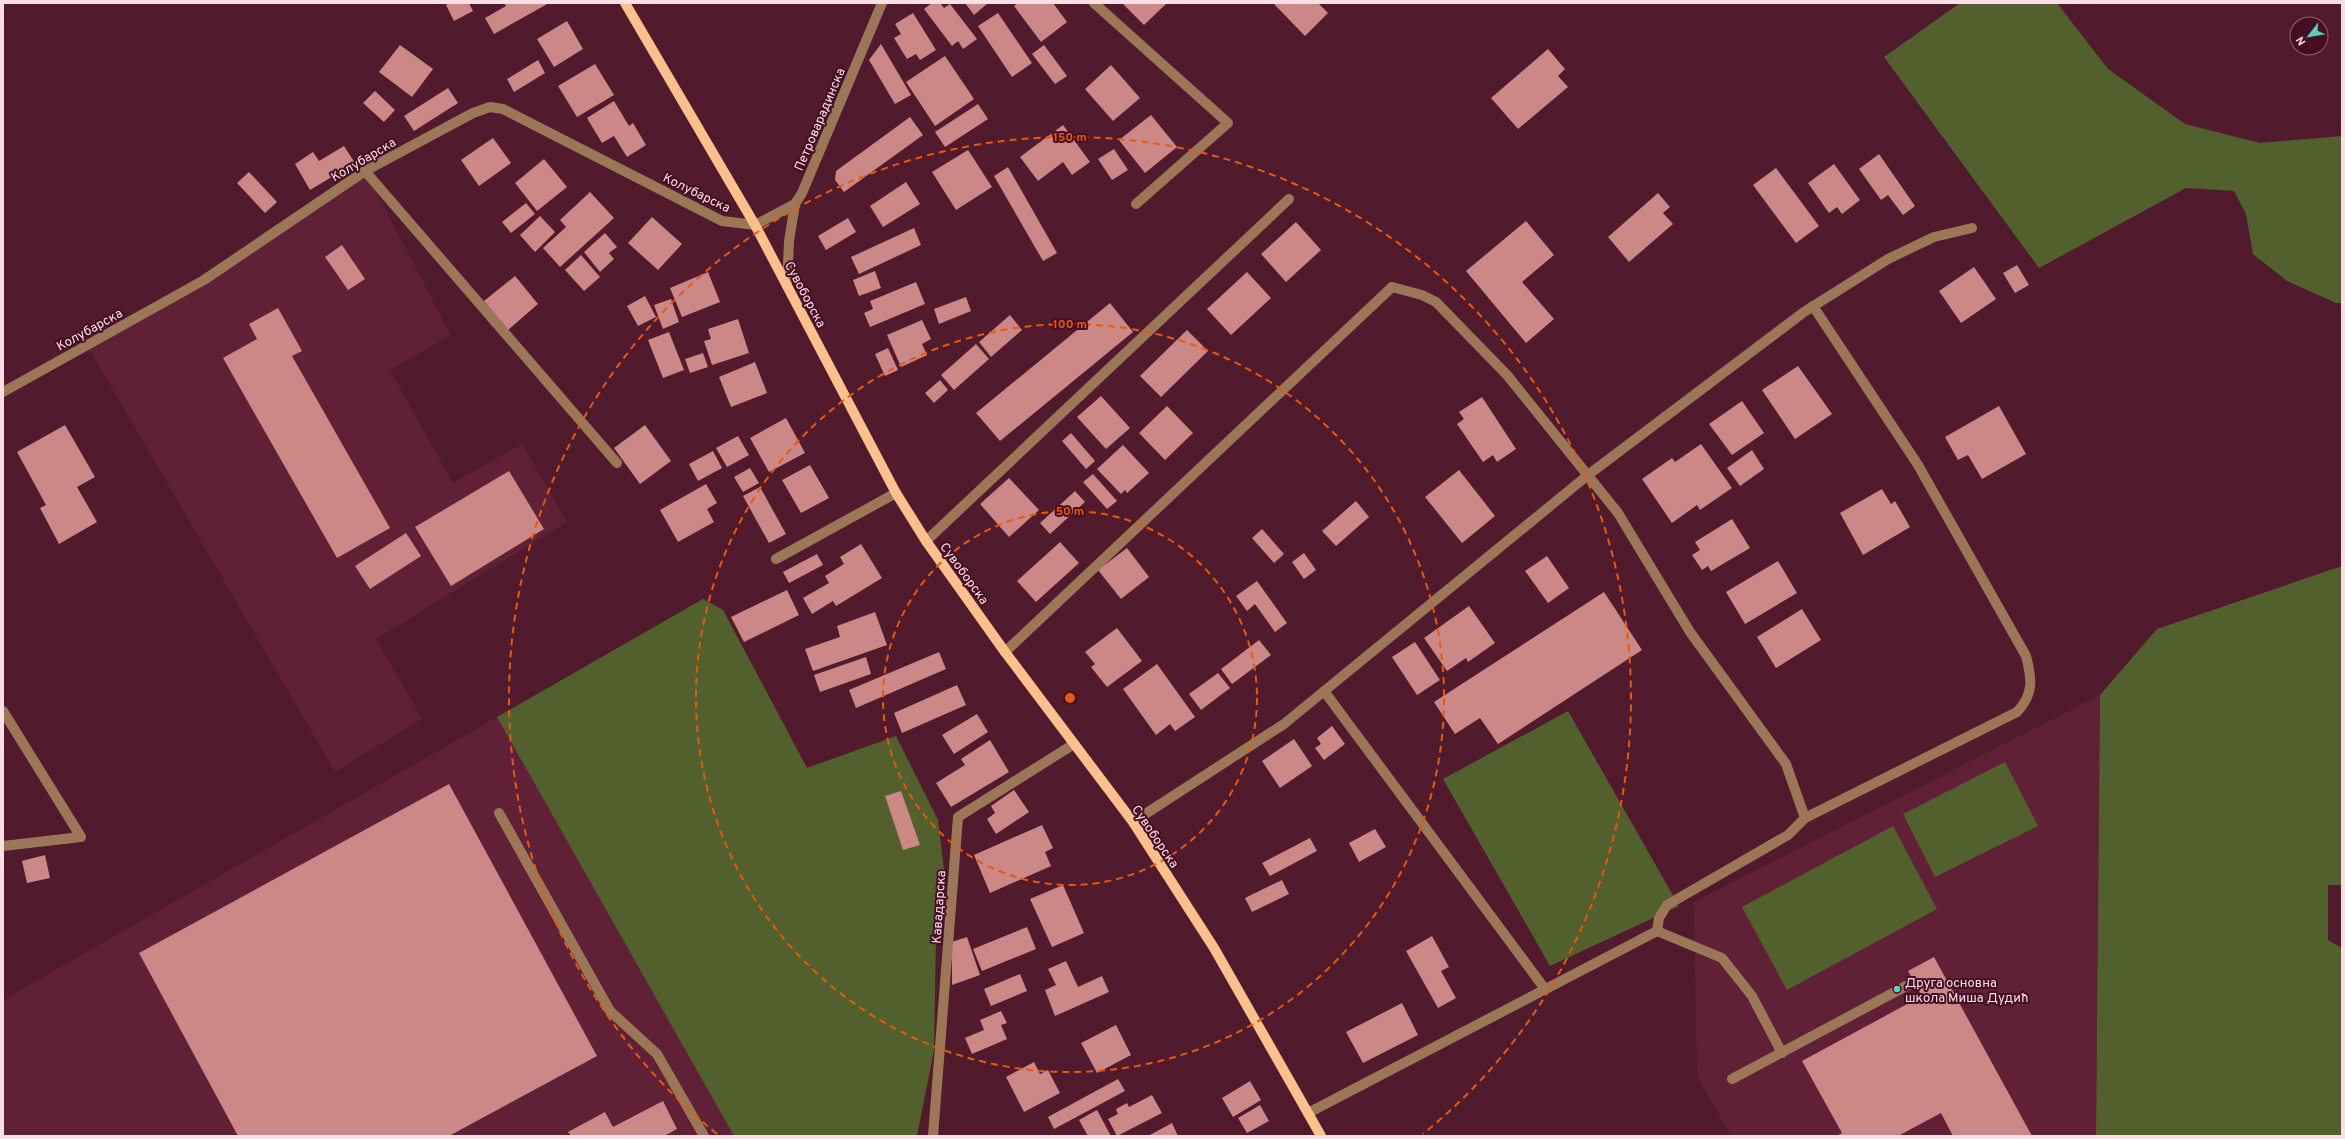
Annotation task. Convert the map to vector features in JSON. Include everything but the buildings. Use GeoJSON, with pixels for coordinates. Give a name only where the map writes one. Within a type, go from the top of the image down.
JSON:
{"type":"FeatureCollection","features":[{"type":"Feature","properties":{"kind":"main road","name":"Сувоборска"},"geometry":{"type":"LineString","coordinates":[[625,3],[756,225],[896,493],[926,541],[1005,652],[1133,822],[1214,948],[1321,1136]]}},
{"type":"Feature","properties":{"kind":"street","name":"Петроварадинска"},"geometry":{"type":"LineString","coordinates":[[795,204],[802,193],[882,3]]}},
{"type":"Feature","properties":{"kind":"street"},"geometry":{"type":"LineString","coordinates":[[1094,3],[1228,123],[1136,204]]}},
{"type":"Feature","properties":{"kind":"street","name":"Колубарска"},"geometry":{"type":"LineString","coordinates":[[3,392],[204,280],[364,171],[474,112],[490,107],[503,109],[722,221],[756,225]]}},
{"type":"Feature","properties":{"kind":"street"},"geometry":{"type":"LineString","coordinates":[[364,171],[617,463]]}},
{"type":"Feature","properties":{"kind":"street"},"geometry":{"type":"LineString","coordinates":[[926,541],[1290,199]]}},
{"type":"Feature","properties":{"kind":"street"},"geometry":{"type":"LineString","coordinates":[[756,225],[795,204]]}},
{"type":"Feature","properties":{"kind":"street"},"geometry":{"type":"LineString","coordinates":[[787,286],[789,241],[795,204]]}},
{"type":"Feature","properties":{"kind":"street"},"geometry":{"type":"LineString","coordinates":[[1133,822],[1284,724],[1588,476],[1813,306],[1888,259],[1934,237],[1972,228]]}},
{"type":"Feature","properties":{"kind":"street"},"geometry":{"type":"LineString","coordinates":[[1005,652],[1392,287],[1422,295],[1436,302],[1507,375],[1618,512],[1690,632],[1786,764],[1805,818]]}},
{"type":"Feature","properties":{"kind":"street"},"geometry":{"type":"LineString","coordinates":[[1657,931],[1659,918],[1667,905],[1788,835],[1805,818],[2017,712],[2026,703],[2030,690],[2030,674],[2026,656],[1918,465],[1813,306]]}},
{"type":"Feature","properties":{"kind":"street"},"geometry":{"type":"LineString","coordinates":[[776,559],[896,493]]}},
{"type":"Feature","properties":{"kind":"street"},"geometry":{"type":"LineString","coordinates":[[1324,691],[1545,989]]}},
{"type":"Feature","properties":{"kind":"street"},"geometry":{"type":"LineString","coordinates":[[3,711],[81,837],[3,846]]}},
{"type":"Feature","properties":{"kind":"street","name":"Кавадарска"},"geometry":{"type":"LineString","coordinates":[[933,1136],[958,818],[1074,744]]}},
{"type":"Feature","properties":{"kind":"street"},"geometry":{"type":"LineString","coordinates":[[499,813],[610,1012],[657,1054],[704,1136]]}},
{"type":"Feature","properties":{"kind":"street"},"geometry":{"type":"LineString","coordinates":[[1308,1113],[1657,931],[1722,958],[1752,996],[1782,1053]]}},
{"type":"Feature","properties":{"kind":"street"},"geometry":{"type":"LineString","coordinates":[[1732,1079],[1906,986]]}},
{"type":"Feature","properties":{"kind":"shaded area"},"geometry":{"type":"Polygon","coordinates":[[[365,171],[451,335],[390,370],[453,483],[522,444],[567,522],[376,639],[422,719],[335,772],[87,345],[204,280],[365,171]]]}},
{"type":"Feature","properties":{"kind":"shaded area","name":"Друга основна школа Миша Дудић"},"geometry":{"type":"Polygon","coordinates":[[[2100,695],[2096,1136],[1731,1136],[1697,1076],[1694,902],[2100,695]]]}},
{"type":"Feature","properties":{"kind":"shaded area"},"geometry":{"type":"Polygon","coordinates":[[[497,717],[734,1136],[3,1136],[3,1000],[497,717]]]}},
{"type":"Feature","properties":{"kind":"green space"},"geometry":{"type":"Polygon","coordinates":[[[1960,3],[2057,3],[2108,69],[2185,124],[2260,143],[2342,136],[2342,303],[2336,303],[2287,281],[2253,254],[2246,214],[2234,191],[2186,188],[2039,268],[1884,57],[1960,3]]]}},
{"type":"Feature","properties":{"kind":"green space"},"geometry":{"type":"Polygon","coordinates":[[[2342,566],[2342,885],[2328,885],[2328,940],[2342,948],[2342,1136],[2096,1136],[2100,695],[2157,629],[2342,566]]]}},
{"type":"Feature","properties":{"kind":"green space"},"geometry":{"type":"Polygon","coordinates":[[[703,599],[723,610],[807,768],[896,736],[938,820],[944,870],[936,935],[934,1050],[917,1136],[734,1136],[497,717],[703,599]]]}},
{"type":"Feature","properties":{"kind":"green space"},"geometry":{"type":"Polygon","coordinates":[[[1568,711],[1679,906],[1550,966],[1443,779],[1568,711]]]}},
{"type":"Feature","properties":{"kind":"green space"},"geometry":{"type":"Polygon","coordinates":[[[2005,762],[2038,826],[1935,877],[1903,814],[2005,762]]]}},
{"type":"Feature","properties":{"kind":"green space"},"geometry":{"type":"Polygon","coordinates":[[[1893,826],[1937,909],[1787,990],[1742,907],[1893,826]]]}},
{"type":"Feature","properties":{"kind":"place","name":"Друга основна школа Миша Дудић"},"geometry":{"type":"Point","coordinates":[1897,989]}}]}
